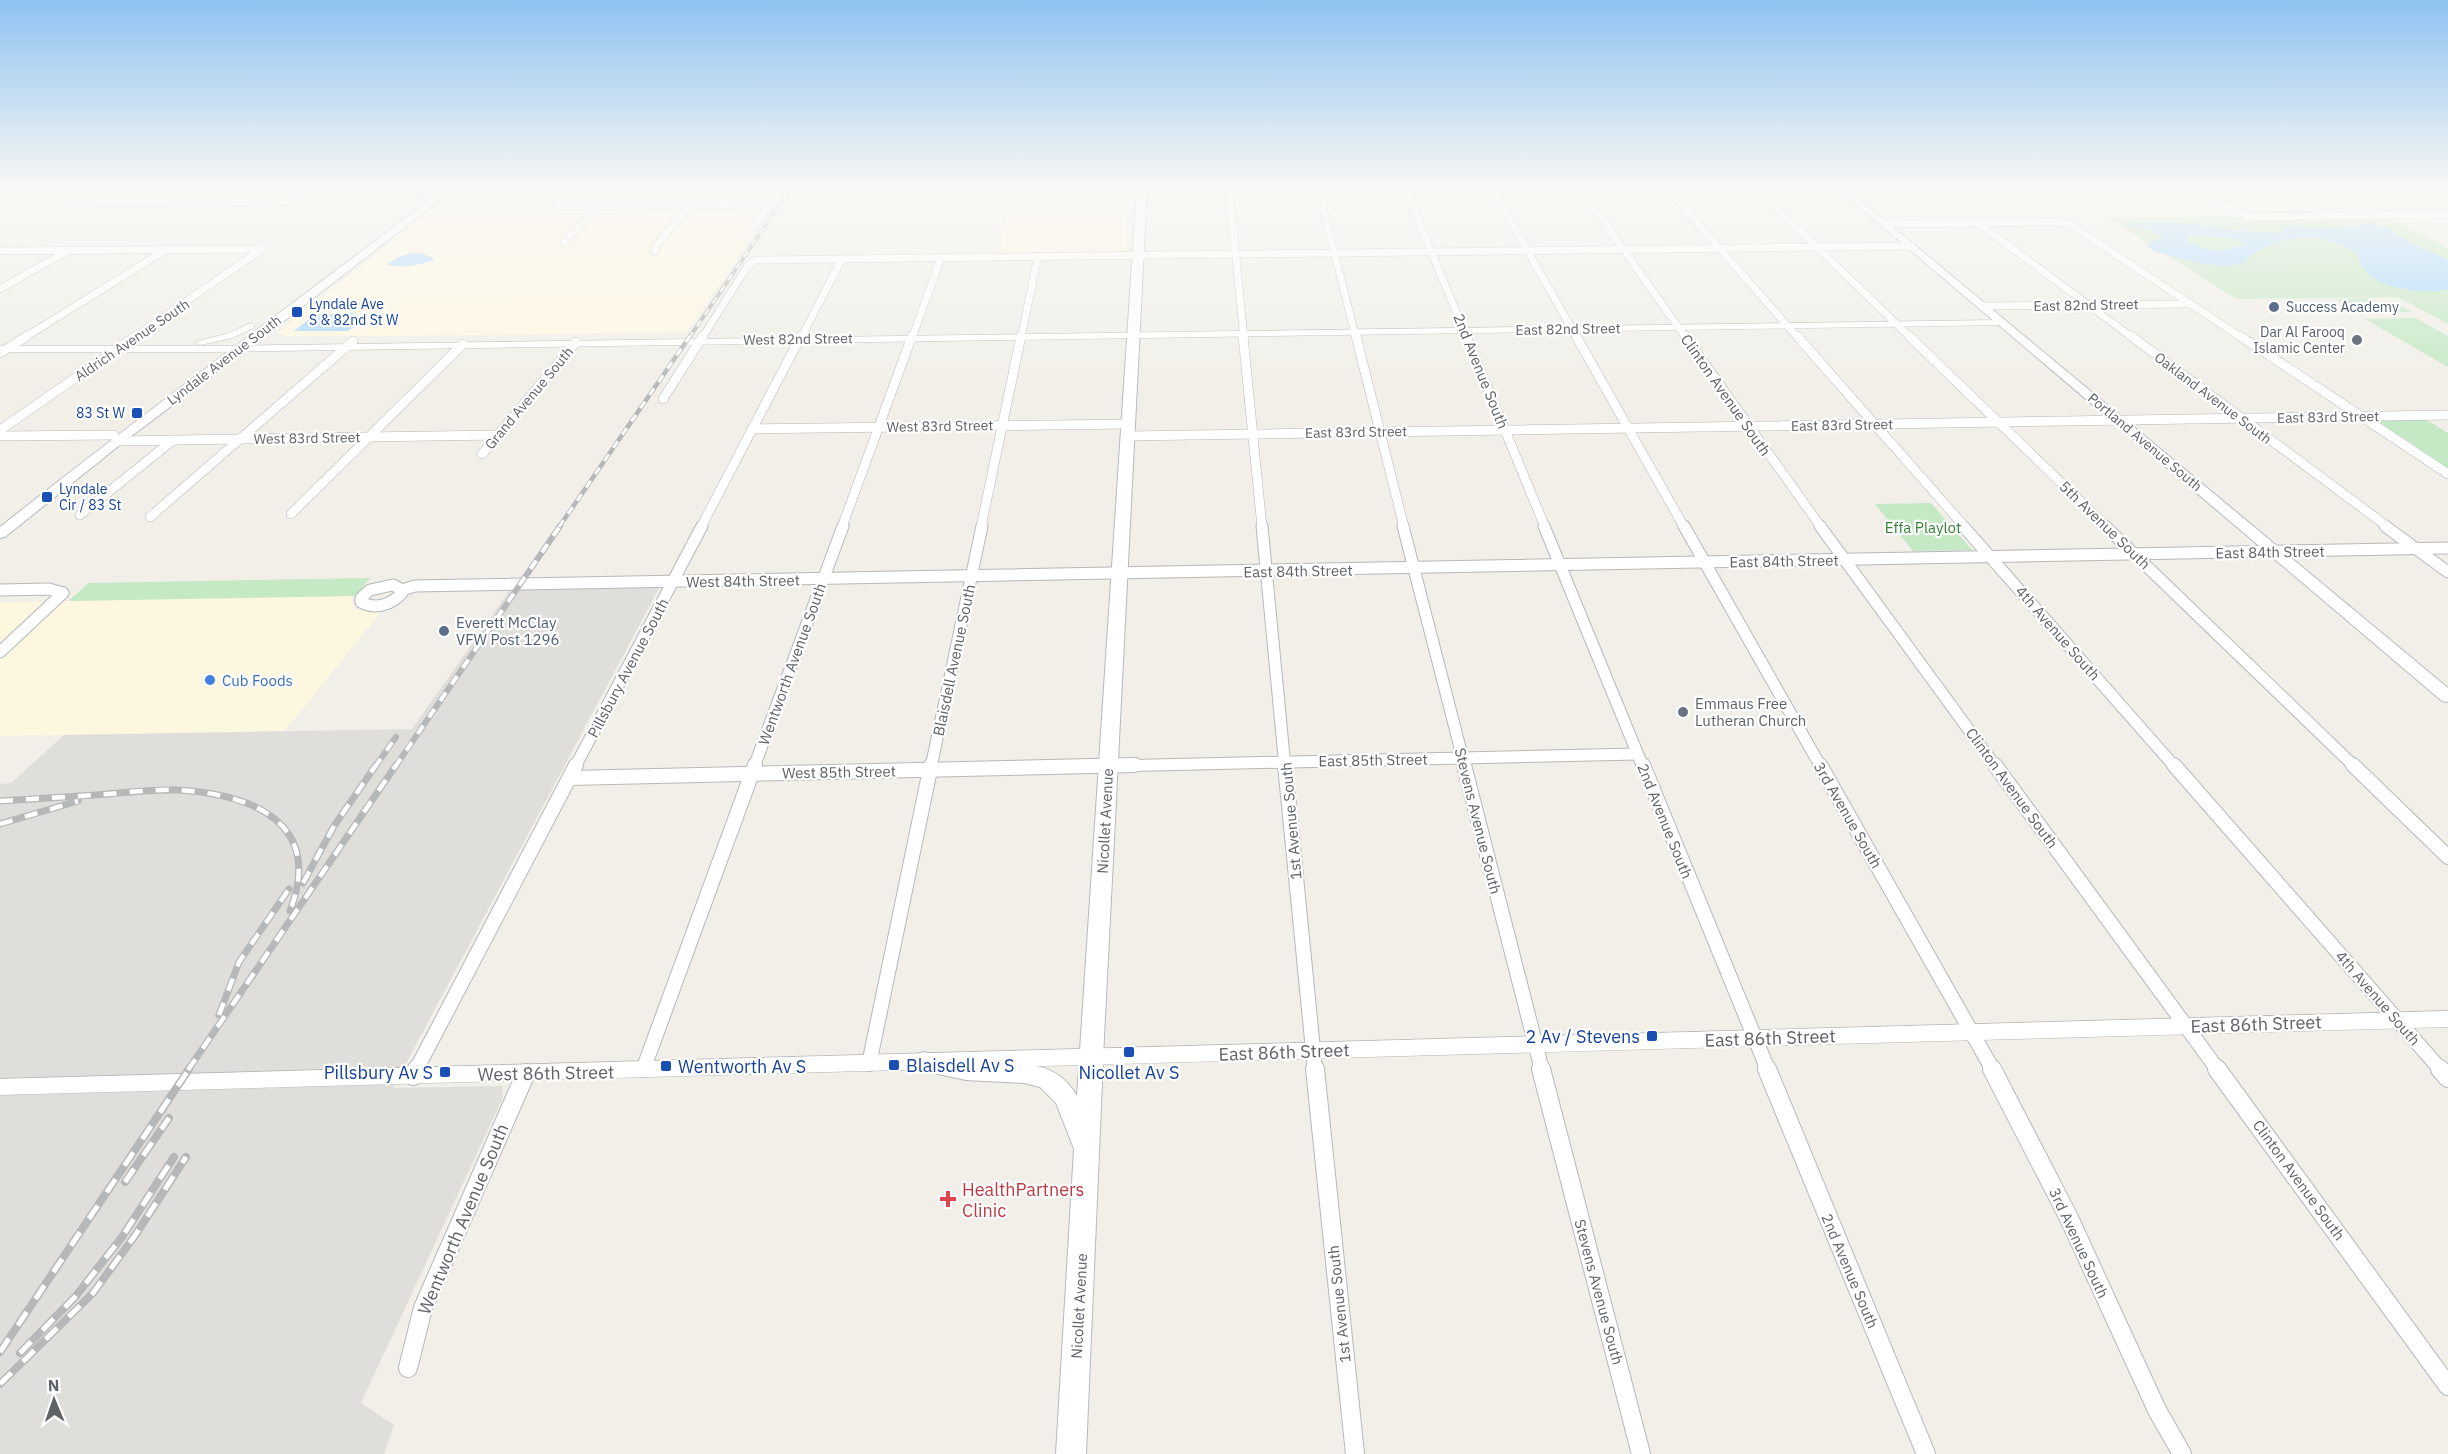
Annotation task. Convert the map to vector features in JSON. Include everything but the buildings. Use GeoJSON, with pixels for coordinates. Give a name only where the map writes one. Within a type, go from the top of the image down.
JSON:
{"type":"FeatureCollection","features":[{"type":"Feature","properties":{"kind":"main road","name":"Lyndale Avenue South"},"geometry":{"type":"LineString","coordinates":[[0,534],[115,438],[234,346],[251,326],[288,301],[346,256]]}},
{"type":"Feature","properties":{"kind":"main road","name":"Lyndale Avenue South"},"geometry":{"type":"LineString","coordinates":[[0,522],[115,438],[234,346],[271,326],[357,256]]}},
{"type":"Feature","properties":{"kind":"main road","name":"Nicollet Avenue"},"geometry":{"type":"LineString","coordinates":[[1071,1454],[1138,256]]}},
{"type":"Feature","properties":{"kind":"main road","name":"Portland Avenue South"},"geometry":{"type":"LineString","coordinates":[[1923,256],[2448,698]]}},
{"type":"Feature","properties":{"kind":"main road"},"geometry":{"type":"LineString","coordinates":[[923,1062],[978,1072],[1032,1074],[1048,1080],[1062,1091],[1074,1112],[1086,1168]]}},
{"type":"Feature","properties":{"kind":"street"},"geometry":{"type":"LineString","coordinates":[[0,289],[59,256]]}},
{"type":"Feature","properties":{"kind":"street"},"geometry":{"type":"LineString","coordinates":[[2,350],[157,256]]}},
{"type":"Feature","properties":{"kind":"street","name":"Aldrich Avenue South"},"geometry":{"type":"LineString","coordinates":[[0,430],[252,256]]}},
{"type":"Feature","properties":{"kind":"street","name":"Blaisdell Avenue South"},"geometry":{"type":"LineString","coordinates":[[869,1064],[1038,256]]}},
{"type":"Feature","properties":{"kind":"street"},"geometry":{"type":"LineString","coordinates":[[663,399],[702,340],[710,322],[747,267],[755,260],[1053,256]]}},
{"type":"Feature","properties":{"kind":"street","name":"1st Avenue South"},"geometry":{"type":"LineString","coordinates":[[1236,256],[1313,1051],[1355,1454]]}},
{"type":"Feature","properties":{"kind":"street","name":"Stevens Avenue South"},"geometry":{"type":"LineString","coordinates":[[1336,256],[1641,1454]]}},
{"type":"Feature","properties":{"kind":"street","name":"2nd Avenue South"},"geometry":{"type":"LineString","coordinates":[[1434,256],[1753,1039],[1926,1454]]}},
{"type":"Feature","properties":{"kind":"street","name":"3rd Avenue South"},"geometry":{"type":"LineString","coordinates":[[1531,256],[1971,1032],[2069,1218],[2157,1410],[2182,1454]]}},
{"type":"Feature","properties":{"kind":"street","name":"Clinton Avenue South"},"geometry":{"type":"LineString","coordinates":[[1629,256],[1846,560],[2448,1386]]}},
{"type":"Feature","properties":{"kind":"street","name":"4th Avenue South"},"geometry":{"type":"LineString","coordinates":[[1728,256],[2448,1078]]}},
{"type":"Feature","properties":{"kind":"street","name":"5th Avenue South"},"geometry":{"type":"LineString","coordinates":[[1826,256],[2448,857]]}},
{"type":"Feature","properties":{"kind":"street","name":"Oakland Avenue South"},"geometry":{"type":"LineString","coordinates":[[2023,256],[2448,572]]}},
{"type":"Feature","properties":{"kind":"street"},"geometry":{"type":"LineString","coordinates":[[2118,256],[2448,474]]}},
{"type":"Feature","properties":{"kind":"street","name":"Wentworth Avenue South"},"geometry":{"type":"LineString","coordinates":[[643,1070],[941,258]]}},
{"type":"Feature","properties":{"kind":"street","name":"Pillsbury Avenue South"},"geometry":{"type":"LineString","coordinates":[[413,1076],[842,259]]}},
{"type":"Feature","properties":{"kind":"street","name":"East 82nd Street"},"geometry":{"type":"LineString","coordinates":[[1982,306],[2190,304]]}},
{"type":"Feature","properties":{"kind":"street","name":"East 82nd Street"},"geometry":{"type":"LineString","coordinates":[[1134,335],[2002,323]]}},
{"type":"Feature","properties":{"kind":"street"},"geometry":{"type":"LineString","coordinates":[[192,343],[229,336],[251,326]]}},
{"type":"Feature","properties":{"kind":"street"},"geometry":{"type":"LineString","coordinates":[[271,326],[266,335],[270,338],[299,342]]}},
{"type":"Feature","properties":{"kind":"street","name":"West 82nd Street"},"geometry":{"type":"LineString","coordinates":[[2,350],[180,349],[299,342],[463,344],[1134,335]]}},
{"type":"Feature","properties":{"kind":"street","name":"Grand Avenue South"},"geometry":{"type":"LineString","coordinates":[[482,454],[576,342]]}},
{"type":"Feature","properties":{"kind":"street","name":"West 82nd Street"},"geometry":{"type":"LineString","coordinates":[[120,348],[192,343],[234,346],[349,343]]}},
{"type":"Feature","properties":{"kind":"street"},"geometry":{"type":"LineString","coordinates":[[150,517],[349,343]]}},
{"type":"Feature","properties":{"kind":"street"},"geometry":{"type":"LineString","coordinates":[[291,514],[463,344]]}},
{"type":"Feature","properties":{"kind":"street"},"geometry":{"type":"LineString","coordinates":[[180,349],[201,354],[203,358]]}},
{"type":"Feature","properties":{"kind":"street","name":"East 83rd Street"},"geometry":{"type":"LineString","coordinates":[[1128,430],[1254,434],[2448,415]]}},
{"type":"Feature","properties":{"kind":"street","name":"West 83rd Street"},"geometry":{"type":"LineString","coordinates":[[752,429],[1004,425],[1128,430]]}},
{"type":"Feature","properties":{"kind":"street","name":"West 83rd Street"},"geometry":{"type":"LineString","coordinates":[[0,436],[173,440],[497,435]]}},
{"type":"Feature","properties":{"kind":"street"},"geometry":{"type":"LineString","coordinates":[[80,515],[173,440]]}},
{"type":"Feature","properties":{"kind":"street","name":"East 84th Street"},"geometry":{"type":"LineString","coordinates":[[1119,574],[2448,548]]}},
{"type":"Feature","properties":{"kind":"street","name":"West 84th Street"},"geometry":{"type":"LineString","coordinates":[[402,590],[415,586],[1119,574]]}},
{"type":"Feature","properties":{"kind":"street"},"geometry":{"type":"LineString","coordinates":[[0,590],[49,589],[63,593]]}},
{"type":"Feature","properties":{"kind":"street"},"geometry":{"type":"LineString","coordinates":[[0,598],[42,597],[63,593]]}},
{"type":"Feature","properties":{"kind":"street"},"geometry":{"type":"LineString","coordinates":[[0,652],[63,593]]}},
{"type":"Feature","properties":{"kind":"street","name":"East 85th Street"},"geometry":{"type":"LineString","coordinates":[[1108,767],[1637,754]]}},
{"type":"Feature","properties":{"kind":"street","name":"West 85th Street"},"geometry":{"type":"LineString","coordinates":[[570,778],[1108,767]]}},
{"type":"Feature","properties":{"kind":"street","name":"East 86th Street"},"geometry":{"type":"LineString","coordinates":[[1092,1058],[2448,1019]]}},
{"type":"Feature","properties":{"kind":"street","name":"West 86th Street"},"geometry":{"type":"LineString","coordinates":[[0,1087],[1092,1058]]}},
{"type":"Feature","properties":{"kind":"street","name":"Wentworth Avenue South"},"geometry":{"type":"LineString","coordinates":[[408,1368],[423,1308],[526,1073]]}},
{"type":"Feature","properties":{"kind":"shaded area"},"geometry":{"type":"Polygon","coordinates":[[[374,256],[739,256],[687,332],[393,336],[288,336],[277,333],[374,256]]]}},
{"type":"Feature","properties":{"kind":"shaded area"},"geometry":{"type":"Polygon","coordinates":[[[659,588],[393,1088],[502,1086],[503,1097],[361,1403],[394,1425],[384,1454],[0,1454],[0,784],[11,783],[64,735],[412,729],[510,590],[659,588]]]}},
{"type":"Feature","properties":{"kind":"shaded area"},"geometry":{"type":"Polygon","coordinates":[[[350,594],[354,609],[381,612],[285,731],[0,736],[0,603],[350,594]]]}},
{"type":"Feature","properties":{"kind":"green space"},"geometry":{"type":"Polygon","coordinates":[[[2168,256],[2448,256],[2448,324],[2398,297],[2236,299],[2168,256]]]}},
{"type":"Feature","properties":{"kind":"green space"},"geometry":{"type":"Polygon","coordinates":[[[2368,298],[2375,302],[2391,301],[2413,312],[2363,314],[2335,299],[2368,298]]]}},
{"type":"Feature","properties":{"kind":"green space"},"geometry":{"type":"Polygon","coordinates":[[[2416,318],[2448,336],[2448,367],[2365,319],[2416,318]]]}},
{"type":"Feature","properties":{"kind":"green space"},"geometry":{"type":"Polygon","coordinates":[[[2425,419],[2448,433],[2448,468],[2376,420],[2425,419]]]}},
{"type":"Feature","properties":{"kind":"green space","name":"Effa Playlot"},"geometry":{"type":"Polygon","coordinates":[[[1931,503],[1972,550],[1913,551],[1875,504],[1931,503]]]}},
{"type":"Feature","properties":{"kind":"green space"},"geometry":{"type":"Polygon","coordinates":[[[370,578],[356,596],[68,601],[89,583],[370,578]]]}},
{"type":"Feature","properties":{"kind":"water"},"geometry":{"type":"Polygon","coordinates":[[[428,256],[435,259],[411,266],[387,264],[399,257],[428,256]]]}},
{"type":"Feature","properties":{"kind":"water"},"geometry":{"type":"Polygon","coordinates":[[[2172,256],[2251,256],[2238,264],[2225,266],[2194,262],[2172,256]]]}},
{"type":"Feature","properties":{"kind":"water"},"geometry":{"type":"Polygon","coordinates":[[[2358,256],[2439,256],[2448,260],[2448,289],[2423,291],[2394,287],[2369,275],[2361,266],[2358,256]]]}},
{"type":"Feature","properties":{"kind":"water"},"geometry":{"type":"Polygon","coordinates":[[[356,313],[345,323],[364,323],[347,331],[294,331],[314,315],[356,313]]]}},
{"type":"Feature","properties":{"kind":"railway"},"geometry":{"type":"LineString","coordinates":[[689,338],[745,256]]}},
{"type":"Feature","properties":{"kind":"railway"},"geometry":{"type":"LineString","coordinates":[[559,527],[690,336]]}},
{"type":"Feature","properties":{"kind":"railway"},"geometry":{"type":"LineString","coordinates":[[395,767],[560,526]]}},
{"type":"Feature","properties":{"kind":"railway"},"geometry":{"type":"LineString","coordinates":[[375,767],[396,737]]}},
{"type":"Feature","properties":{"kind":"railway"},"geometry":{"type":"LineString","coordinates":[[303,883],[334,826],[376,765]]}},
{"type":"Feature","properties":{"kind":"railway"},"geometry":{"type":"LineString","coordinates":[[188,1070],[396,765]]}},
{"type":"Feature","properties":{"kind":"railway"},"geometry":{"type":"LineString","coordinates":[[0,801],[177,790],[232,798],[255,807],[275,819],[289,835],[297,856],[298,881],[290,911]]}},
{"type":"Feature","properties":{"kind":"railway"},"geometry":{"type":"LineString","coordinates":[[0,824],[78,801]]}},
{"type":"Feature","properties":{"kind":"railway"},"geometry":{"type":"LineString","coordinates":[[219,1015],[239,962],[289,889]]}},
{"type":"Feature","properties":{"kind":"railway"},"geometry":{"type":"LineString","coordinates":[[0,1352],[189,1069]]}},
{"type":"Feature","properties":{"kind":"railway"},"geometry":{"type":"LineString","coordinates":[[125,1182],[169,1118]]}},
{"type":"Feature","properties":{"kind":"railway"},"geometry":{"type":"LineString","coordinates":[[20,1353],[75,1297],[122,1237],[174,1157]]}},
{"type":"Feature","properties":{"kind":"railway"},"geometry":{"type":"LineString","coordinates":[[0,1384],[93,1293],[134,1237],[186,1157]]}},
{"type":"Feature","properties":{"kind":"place","name":"Success Academy"},"geometry":{"type":"Point","coordinates":[2274,307]}},
{"type":"Feature","properties":{"kind":"place","name":"Lyndale Ave S & 82nd St W"},"geometry":{"type":"Point","coordinates":[297,312]}},
{"type":"Feature","properties":{"kind":"place","name":"Dar Al Farooq Islamic Center"},"geometry":{"type":"Point","coordinates":[2357,340]}},
{"type":"Feature","properties":{"kind":"place","name":"83 St W"},"geometry":{"type":"Point","coordinates":[137,413]}},
{"type":"Feature","properties":{"kind":"place","name":"Lyndale Cir / 83 St"},"geometry":{"type":"Point","coordinates":[47,497]}},
{"type":"Feature","properties":{"kind":"place","name":"Everett McClay VFW Post 1296"},"geometry":{"type":"Point","coordinates":[444,631]}},
{"type":"Feature","properties":{"kind":"place","name":"Cub Foods"},"geometry":{"type":"Point","coordinates":[210,680]}},
{"type":"Feature","properties":{"kind":"place","name":"Emmaus Free Lutheran Church"},"geometry":{"type":"Point","coordinates":[1683,712]}},
{"type":"Feature","properties":{"kind":"place","name":"2 Av / Stevens"},"geometry":{"type":"Point","coordinates":[1652,1036]}},
{"type":"Feature","properties":{"kind":"place","name":"Nicollet Av S"},"geometry":{"type":"Point","coordinates":[1129,1052]}},
{"type":"Feature","properties":{"kind":"place","name":"Blaisdell Av S"},"geometry":{"type":"Point","coordinates":[894,1065]}},
{"type":"Feature","properties":{"kind":"place","name":"Wentworth Av S"},"geometry":{"type":"Point","coordinates":[666,1066]}},
{"type":"Feature","properties":{"kind":"place","name":"Pillsbury Av S"},"geometry":{"type":"Point","coordinates":[445,1072]}},
{"type":"Feature","properties":{"kind":"place","name":"HealthPartners Clinic"},"geometry":{"type":"Point","coordinates":[948,1199]}}]}
